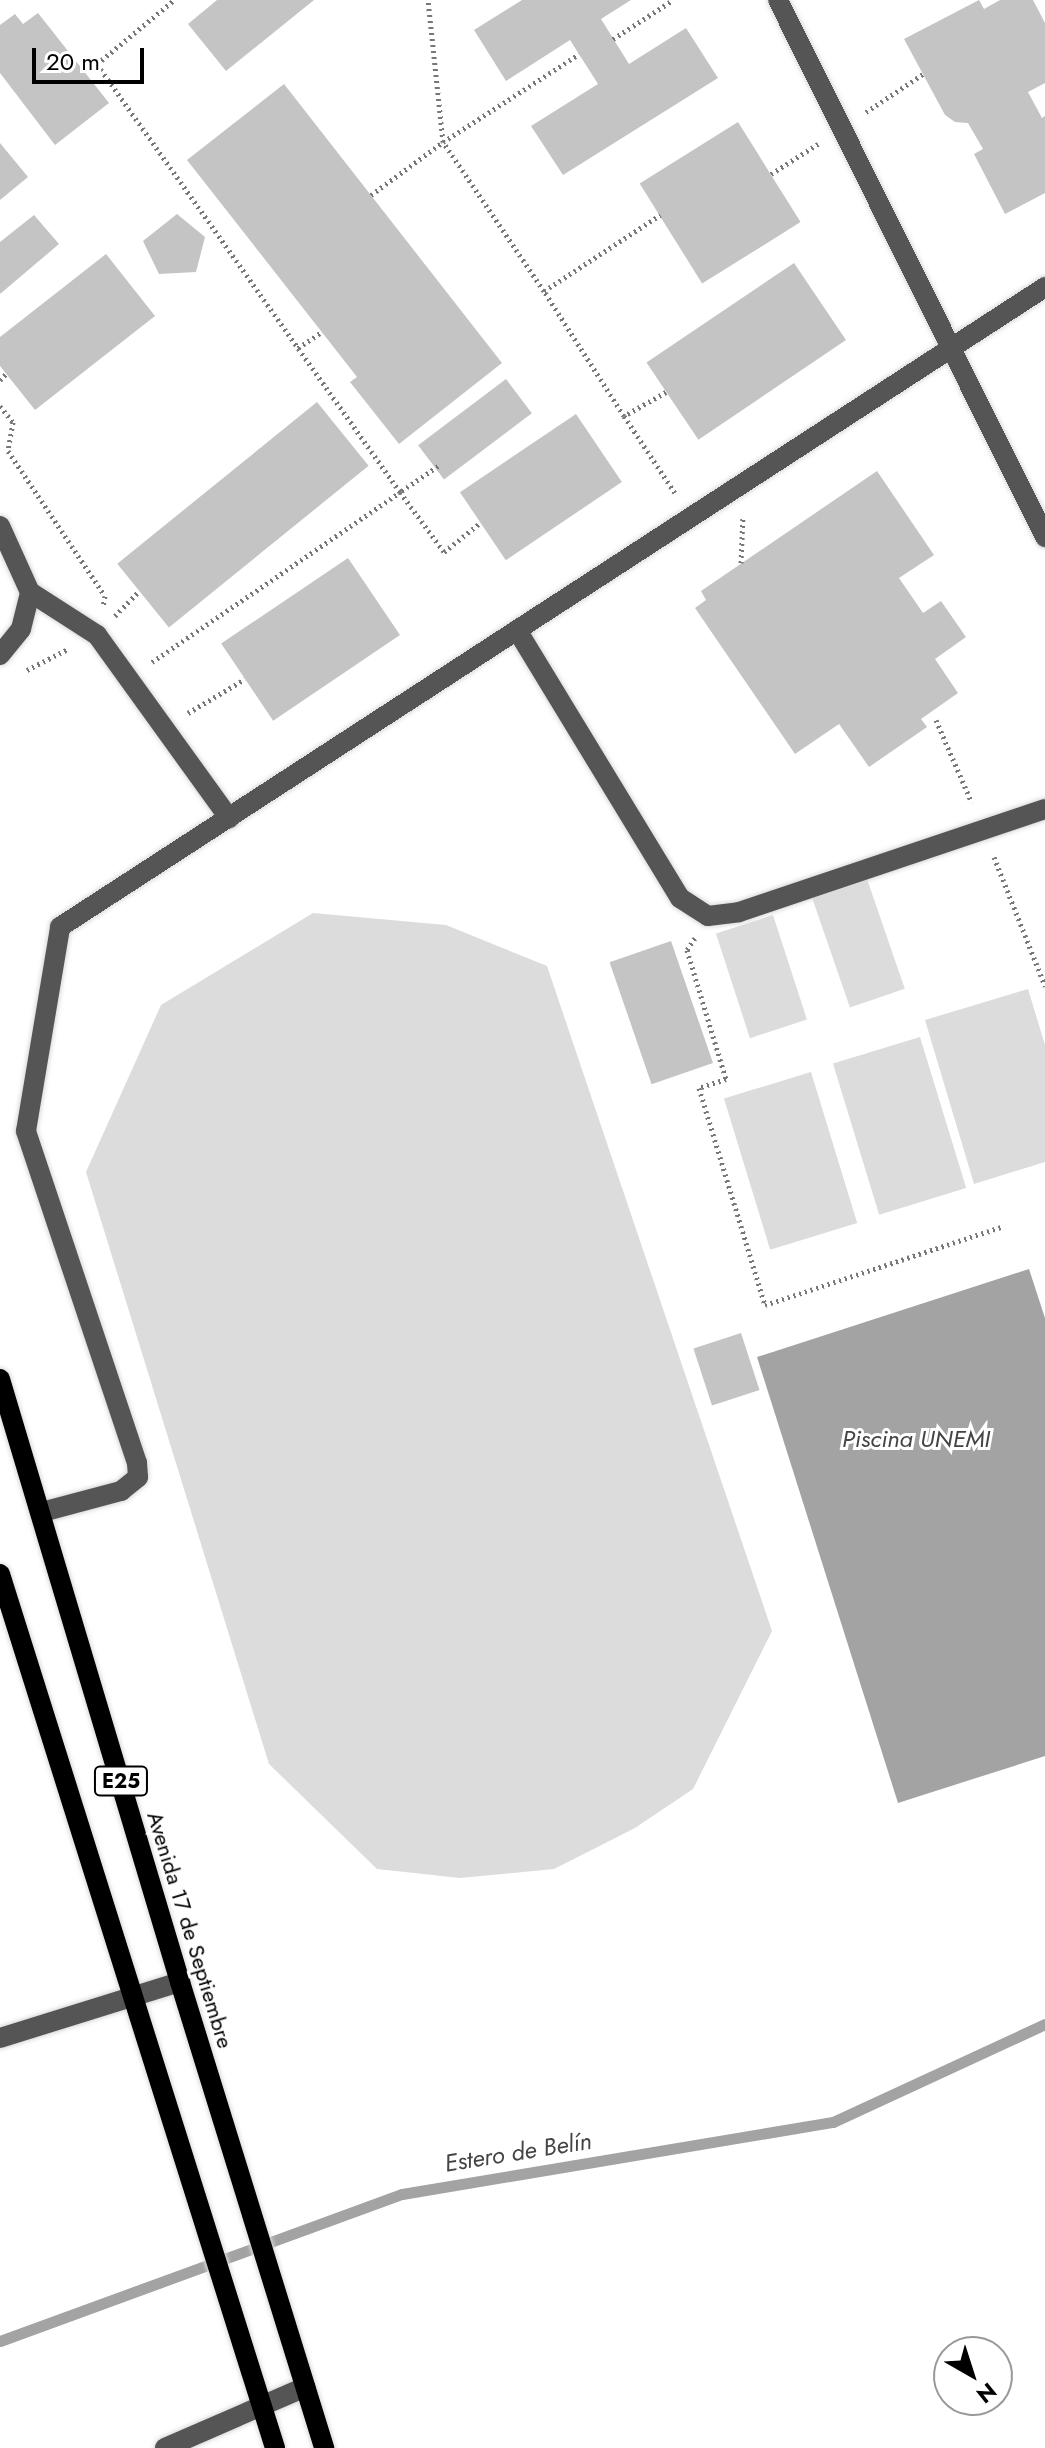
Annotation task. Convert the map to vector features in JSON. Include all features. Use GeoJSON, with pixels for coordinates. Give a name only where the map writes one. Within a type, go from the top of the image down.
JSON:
{"type":"FeatureCollection","features":[{"type":"Feature","properties":{"kind":"main road","name":"Avenida 17 de Septiembre"},"geometry":{"type":"LineString","coordinates":[[0,1379],[180,1982],[324,2448]]}},
{"type":"Feature","properties":{"kind":"main road","name":"E25"},"geometry":{"type":"LineString","coordinates":[[0,1574],[275,2448]]}},
{"type":"Feature","properties":{"kind":"street"},"geometry":{"type":"LineString","coordinates":[[778,0],[1045,537]]}},
{"type":"Feature","properties":{"kind":"street"},"geometry":{"type":"LineString","coordinates":[[42,1512],[121,1491],[138,1477],[137,1463],[26,1131],[60,927],[1045,287]]}},
{"type":"Feature","properties":{"kind":"street"},"geometry":{"type":"LineString","coordinates":[[0,526],[30,592],[97,635],[229,818]]}},
{"type":"Feature","properties":{"kind":"street"},"geometry":{"type":"LineString","coordinates":[[0,655],[21,629],[30,592]]}},
{"type":"Feature","properties":{"kind":"street"},"geometry":{"type":"LineString","coordinates":[[517,630],[680,898],[708,916],[739,912],[1045,809]]}},
{"type":"Feature","properties":{"kind":"street"},"geometry":{"type":"LineString","coordinates":[[0,2038],[180,1982]]}},
{"type":"Feature","properties":{"kind":"street"},"geometry":{"type":"LineString","coordinates":[[165,2448],[305,2387]]}},
{"type":"Feature","properties":{"kind":"path"},"geometry":{"type":"LineString","coordinates":[[174,0],[97,64],[444,552],[480,523]]}},
{"type":"Feature","properties":{"kind":"path"},"geometry":{"type":"LineString","coordinates":[[428,0],[443,142],[691,517]]}},
{"type":"Feature","properties":{"kind":"path"},"geometry":{"type":"LineString","coordinates":[[613,39],[673,0]]}},
{"type":"Feature","properties":{"kind":"path"},"geometry":{"type":"LineString","coordinates":[[371,195],[443,142],[579,54]]}},
{"type":"Feature","properties":{"kind":"path"},"geometry":{"type":"LineString","coordinates":[[544,291],[660,215]]}},
{"type":"Feature","properties":{"kind":"path"},"geometry":{"type":"LineString","coordinates":[[298,348],[322,332]]}},
{"type":"Feature","properties":{"kind":"path"},"geometry":{"type":"LineString","coordinates":[[0,380],[6,374]]}},
{"type":"Feature","properties":{"kind":"path"},"geometry":{"type":"LineString","coordinates":[[624,416],[666,392]]}},
{"type":"Feature","properties":{"kind":"path"},"geometry":{"type":"LineString","coordinates":[[0,406],[13,422],[8,451],[105,596],[97,635],[14,676]]}},
{"type":"Feature","properties":{"kind":"path"},"geometry":{"type":"LineString","coordinates":[[128,678],[438,466]]}},
{"type":"Feature","properties":{"kind":"path"},"geometry":{"type":"LineString","coordinates":[[741,563],[744,483]]}},
{"type":"Feature","properties":{"kind":"path"},"geometry":{"type":"LineString","coordinates":[[163,727],[245,679]]}},
{"type":"Feature","properties":{"kind":"path"},"geometry":{"type":"LineString","coordinates":[[708,916],[687,950],[726,1079],[699,1088],[765,1305],[1001,1227]]}},
{"type":"Feature","properties":{"kind":"shaded area"},"geometry":{"type":"Polygon","coordinates":[[[867,879],[905,989],[850,1008],[812,898],[867,879]]]}},
{"type":"Feature","properties":{"kind":"shaded area"},"geometry":{"type":"Polygon","coordinates":[[[313,913],[446,925],[547,966],[772,1631],[693,1789],[635,1828],[554,1869],[460,1878],[377,1869],[269,1764],[86,1172],[161,1005],[313,913]]]}},
{"type":"Feature","properties":{"kind":"shaded area"},"geometry":{"type":"Polygon","coordinates":[[[773,915],[807,1020],[750,1038],[716,934],[773,915]]]}},
{"type":"Feature","properties":{"kind":"shaded area"},"geometry":{"type":"Polygon","coordinates":[[[1028,989],[1045,1045],[1045,1162],[974,1184],[925,1020],[1028,989]]]}},
{"type":"Feature","properties":{"kind":"shaded area"},"geometry":{"type":"Polygon","coordinates":[[[920,1037],[966,1188],[879,1215],[833,1064],[920,1037]]]}},
{"type":"Feature","properties":{"kind":"shaded area"},"geometry":{"type":"Polygon","coordinates":[[[811,1072],[857,1223],[770,1250],[724,1099],[811,1072]]]}},
{"type":"Feature","properties":{"kind":"water","name":"Piscina UNEMI"},"geometry":{"type":"Polygon","coordinates":[[[1029,1269],[1045,1318],[1045,1756],[898,1803],[757,1357],[1029,1269]]]}},
{"type":"Feature","properties":{"kind":"building"},"geometry":{"type":"Polygon","coordinates":[[[217,0],[314,0],[226,71],[188,24],[217,0]]]}},
{"type":"Feature","properties":{"kind":"building"},"geometry":{"type":"Polygon","coordinates":[[[522,0],[631,0],[601,19],[629,64],[686,28],[718,78],[563,175],[531,126],[598,84],[570,40],[506,81],[474,30],[522,0]]]}},
{"type":"Feature","properties":{"kind":"building"},"geometry":{"type":"Polygon","coordinates":[[[979,0],[984,9],[1000,0],[1033,0],[1045,23],[1045,83],[1028,92],[1042,118],[1045,116],[1045,193],[1005,214],[974,154],[983,149],[968,123],[955,122],[945,115],[904,39],[979,0]]]}},
{"type":"Feature","properties":{"kind":"building"},"geometry":{"type":"Polygon","coordinates":[[[38,13],[109,103],[55,145],[0,73],[0,25],[15,14],[23,24],[38,13]]]}},
{"type":"Feature","properties":{"kind":"building"},"geometry":{"type":"Polygon","coordinates":[[[284,84],[502,363],[399,444],[350,382],[357,377],[187,160],[284,84]]]}},
{"type":"Feature","properties":{"kind":"building"},"geometry":{"type":"Polygon","coordinates":[[[738,122],[801,222],[702,284],[640,183],[738,122]]]}},
{"type":"Feature","properties":{"kind":"building"},"geometry":{"type":"Polygon","coordinates":[[[0,143],[28,177],[0,200],[0,143]]]}},
{"type":"Feature","properties":{"kind":"building"},"geometry":{"type":"Polygon","coordinates":[[[177,214],[205,237],[196,272],[159,274],[143,241],[177,214]]]}},
{"type":"Feature","properties":{"kind":"building"},"geometry":{"type":"Polygon","coordinates":[[[34,215],[59,244],[0,294],[0,242],[34,215]]]}},
{"type":"Feature","properties":{"kind":"building"},"geometry":{"type":"Polygon","coordinates":[[[106,254],[155,316],[35,410],[0,366],[0,337],[106,254]]]}},
{"type":"Feature","properties":{"kind":"building"},"geometry":{"type":"Polygon","coordinates":[[[794,263],[846,340],[698,440],[646,363],[794,263]]]}},
{"type":"Feature","properties":{"kind":"building"},"geometry":{"type":"Polygon","coordinates":[[[506,379],[532,413],[444,480],[418,445],[506,379]]]}},
{"type":"Feature","properties":{"kind":"building"},"geometry":{"type":"Polygon","coordinates":[[[317,402],[369,466],[169,627],[117,564],[317,402]]]}},
{"type":"Feature","properties":{"kind":"building"},"geometry":{"type":"Polygon","coordinates":[[[576,414],[622,482],[506,560],[460,492],[576,414]]]}},
{"type":"Feature","properties":{"kind":"building"},"geometry":{"type":"Polygon","coordinates":[[[877,471],[934,555],[899,578],[923,613],[941,601],[966,637],[935,659],[958,693],[921,719],[927,727],[869,767],[839,724],[795,754],[695,608],[706,600],[701,591],[877,471]]]}},
{"type":"Feature","properties":{"kind":"building"},"geometry":{"type":"Polygon","coordinates":[[[348,558],[400,635],[273,721],[221,644],[348,558]]]}},
{"type":"Feature","properties":{"kind":"building"},"geometry":{"type":"Polygon","coordinates":[[[671,941],[713,1063],[652,1084],[610,962],[671,941]]]}},
{"type":"Feature","properties":{"kind":"building"},"geometry":{"type":"Polygon","coordinates":[[[741,1333],[760,1390],[712,1406],[693,1348],[741,1333]]]}},
{"type":"Feature","properties":{"kind":"waterway","name":"Estero de Belín"},"geometry":{"type":"LineString","coordinates":[[0,2341],[402,2194],[833,2122],[1045,2024]]}}]}
